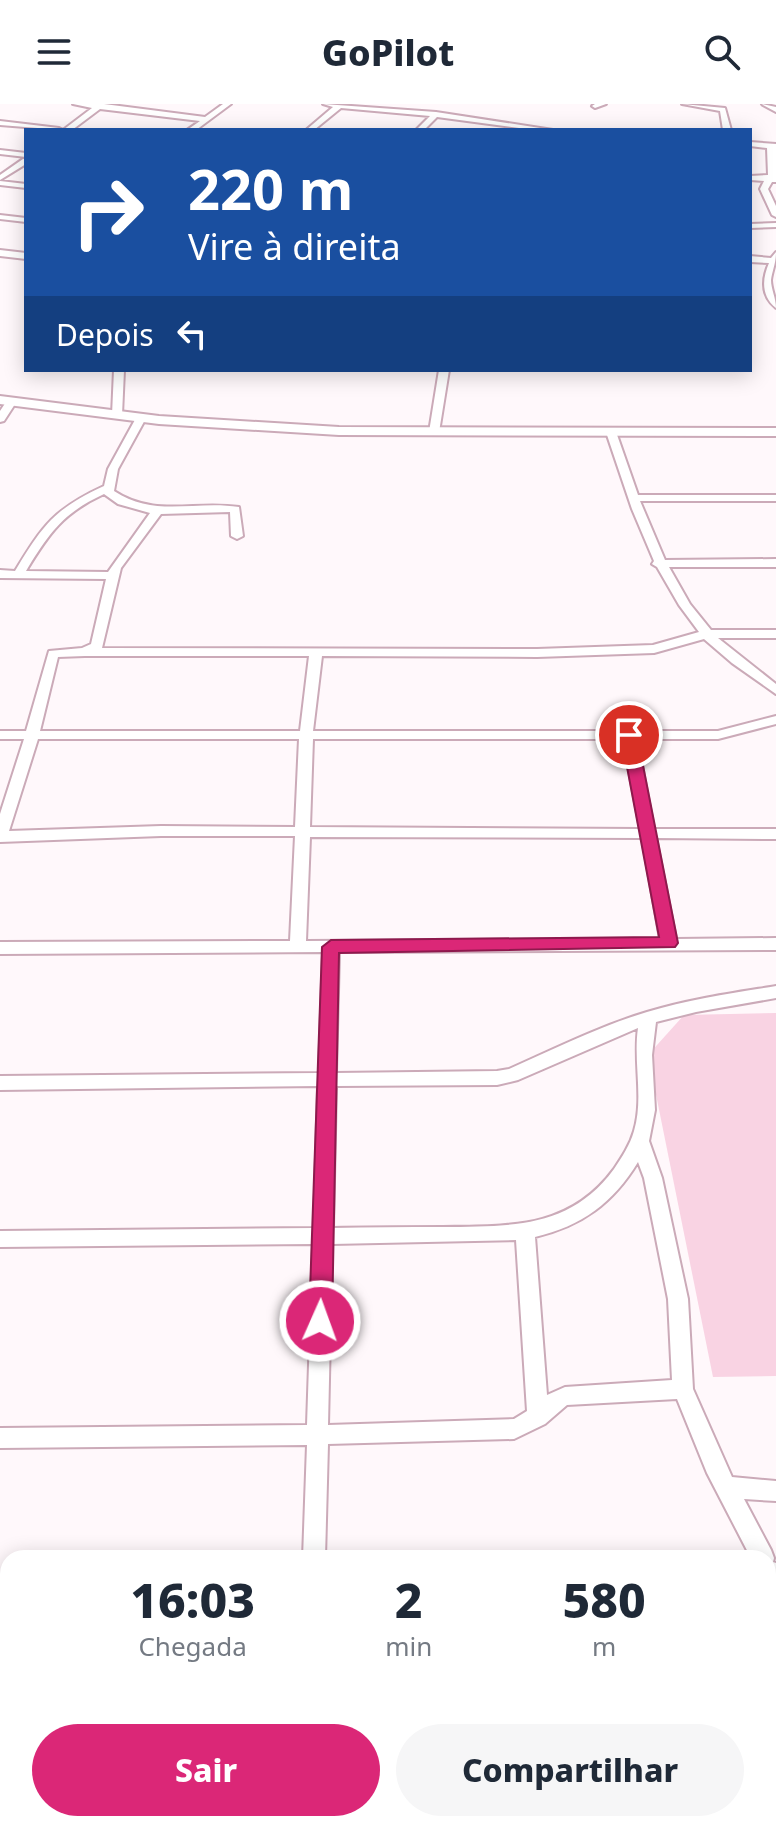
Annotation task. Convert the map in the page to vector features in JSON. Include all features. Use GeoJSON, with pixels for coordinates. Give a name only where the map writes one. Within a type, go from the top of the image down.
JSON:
{"type":"FeatureCollection","features":[{"type":"Feature","properties":{"kind":"main road"},"geometry":{"type":"LineString","coordinates":[[6,400],[235,427],[434,432],[776,432]]}},
{"type":"Feature","properties":{"kind":"street"},"geometry":{"type":"LineString","coordinates":[[76,104],[205,119]]}},
{"type":"Feature","properties":{"kind":"street"},"geometry":{"type":"LineString","coordinates":[[194,128],[228,104]]}},
{"type":"Feature","properties":{"kind":"street"},"geometry":{"type":"LineString","coordinates":[[326,104],[493,117],[540,128]]}},
{"type":"Feature","properties":{"kind":"street"},"geometry":{"type":"LineString","coordinates":[[685,104],[723,109],[727,128]]}},
{"type":"Feature","properties":{"kind":"street"},"geometry":{"type":"LineString","coordinates":[[765,104],[776,110]]}},
{"type":"Feature","properties":{"kind":"street"},"geometry":{"type":"LineString","coordinates":[[70,128],[101,105]]}},
{"type":"Feature","properties":{"kind":"street"},"geometry":{"type":"LineString","coordinates":[[312,128],[340,106]]}},
{"type":"Feature","properties":{"kind":"street"},"geometry":{"type":"LineString","coordinates":[[422,128],[436,114]]}},
{"type":"Feature","properties":{"kind":"street"},"geometry":{"type":"LineString","coordinates":[[0,123],[42,128]]}},
{"type":"Feature","properties":{"kind":"street"},"geometry":{"type":"LineString","coordinates":[[752,144],[773,146],[773,180],[764,192],[776,215]]}},
{"type":"Feature","properties":{"kind":"street"},"geometry":{"type":"LineString","coordinates":[[0,152],[24,155]]}},
{"type":"Feature","properties":{"kind":"street"},"geometry":{"type":"LineString","coordinates":[[0,180],[24,162]]}},
{"type":"Feature","properties":{"kind":"street"},"geometry":{"type":"LineString","coordinates":[[752,178],[773,180]]}},
{"type":"Feature","properties":{"kind":"street"},"geometry":{"type":"LineString","coordinates":[[0,180],[24,186]]}},
{"type":"Feature","properties":{"kind":"street"},"geometry":{"type":"LineString","coordinates":[[0,217],[24,220]]}},
{"type":"Feature","properties":{"kind":"street"},"geometry":{"type":"LineString","coordinates":[[752,226],[776,225]]}},
{"type":"Feature","properties":{"kind":"street"},"geometry":{"type":"LineString","coordinates":[[0,253],[24,256]]}},
{"type":"Feature","properties":{"kind":"street"},"geometry":{"type":"LineString","coordinates":[[752,259],[776,259]]}},
{"type":"Feature","properties":{"kind":"street"},"geometry":{"type":"LineString","coordinates":[[776,259],[766,275],[766,288],[776,305]]}},
{"type":"Feature","properties":{"kind":"street"},"geometry":{"type":"LineString","coordinates":[[752,287],[766,288]]}},
{"type":"Feature","properties":{"kind":"street"},"geometry":{"type":"LineString","coordinates":[[117,415],[119,372]]}},
{"type":"Feature","properties":{"kind":"street"},"geometry":{"type":"LineString","coordinates":[[434,432],[444,372]]}},
{"type":"Feature","properties":{"kind":"street"},"geometry":{"type":"LineString","coordinates":[[0,419],[6,400]]}},
{"type":"Feature","properties":{"kind":"street"},"geometry":{"type":"LineString","coordinates":[[108,488],[113,469],[141,418]]}},
{"type":"Feature","properties":{"kind":"street"},"geometry":{"type":"LineString","coordinates":[[611,432],[658,564],[707,634],[776,690]]}},
{"type":"Feature","properties":{"kind":"street"},"geometry":{"type":"LineString","coordinates":[[108,488],[118,500],[158,511],[235,509],[237,536]]}},
{"type":"Feature","properties":{"kind":"street"},"geometry":{"type":"LineString","coordinates":[[18,575],[52,518],[79,500],[108,488]]}},
{"type":"Feature","properties":{"kind":"street"},"geometry":{"type":"LineString","coordinates":[[635,498],[776,498]]}},
{"type":"Feature","properties":{"kind":"street"},"geometry":{"type":"LineString","coordinates":[[97,650],[119,561],[158,511]]}},
{"type":"Feature","properties":{"kind":"street"},"geometry":{"type":"LineString","coordinates":[[658,564],[776,563]]}},
{"type":"Feature","properties":{"kind":"street"},"geometry":{"type":"LineString","coordinates":[[0,574],[114,576]]}},
{"type":"Feature","properties":{"kind":"street"},"geometry":{"type":"LineString","coordinates":[[776,634],[707,634],[654,649],[537,653],[97,650],[53,654],[32,735],[0,836],[161,831],[776,834]]}},
{"type":"Feature","properties":{"kind":"street"},"geometry":{"type":"LineString","coordinates":[[298,947],[306,736],[316,651]]}},
{"type":"Feature","properties":{"kind":"street"},"geometry":{"type":"LineString","coordinates":[[0,735],[718,735],[776,720]]}},
{"type":"Feature","properties":{"kind":"street"},"geometry":{"type":"LineString","coordinates":[[629,735],[669,943]]}},
{"type":"Feature","properties":{"kind":"street"},"geometry":{"type":"LineString","coordinates":[[0,948],[776,944]]}},
{"type":"Feature","properties":{"kind":"street"},"geometry":{"type":"LineString","coordinates":[[314,1550],[331,947]]}},
{"type":"Feature","properties":{"kind":"street"},"geometry":{"type":"LineString","coordinates":[[0,1083],[497,1078],[512,1075],[607,1032],[648,1018],[696,1005],[776,992]]}},
{"type":"Feature","properties":{"kind":"street"},"geometry":{"type":"LineString","coordinates":[[0,1239],[525,1232],[560,1223],[584,1212],[607,1194],[640,1141],[646,1117],[644,1068],[648,1018]]}},
{"type":"Feature","properties":{"kind":"street"},"geometry":{"type":"LineString","coordinates":[[640,1141],[655,1187],[678,1299],[683,1389],[759,1550]]}},
{"type":"Feature","properties":{"kind":"street"},"geometry":{"type":"LineString","coordinates":[[525,1232],[538,1417]]}},
{"type":"Feature","properties":{"kind":"street"},"geometry":{"type":"LineString","coordinates":[[0,1438],[317,1435],[514,1429],[529,1426],[555,1400],[565,1396],[683,1389]]}},
{"type":"Feature","properties":{"kind":"street"},"geometry":{"type":"LineString","coordinates":[[727,1487],[776,1491]]}},
{"type":"Feature","properties":{"kind":"shaded area"},"geometry":{"type":"Polygon","coordinates":[[[776,1013],[776,1376],[713,1377],[648,1055],[684,1015],[776,1013]]]}},
{"type":"Feature","properties":{"kind":"route"},"geometry":{"type":"LineString","coordinates":[[320,1321],[331,947],[669,943],[629,735]]}}]}
